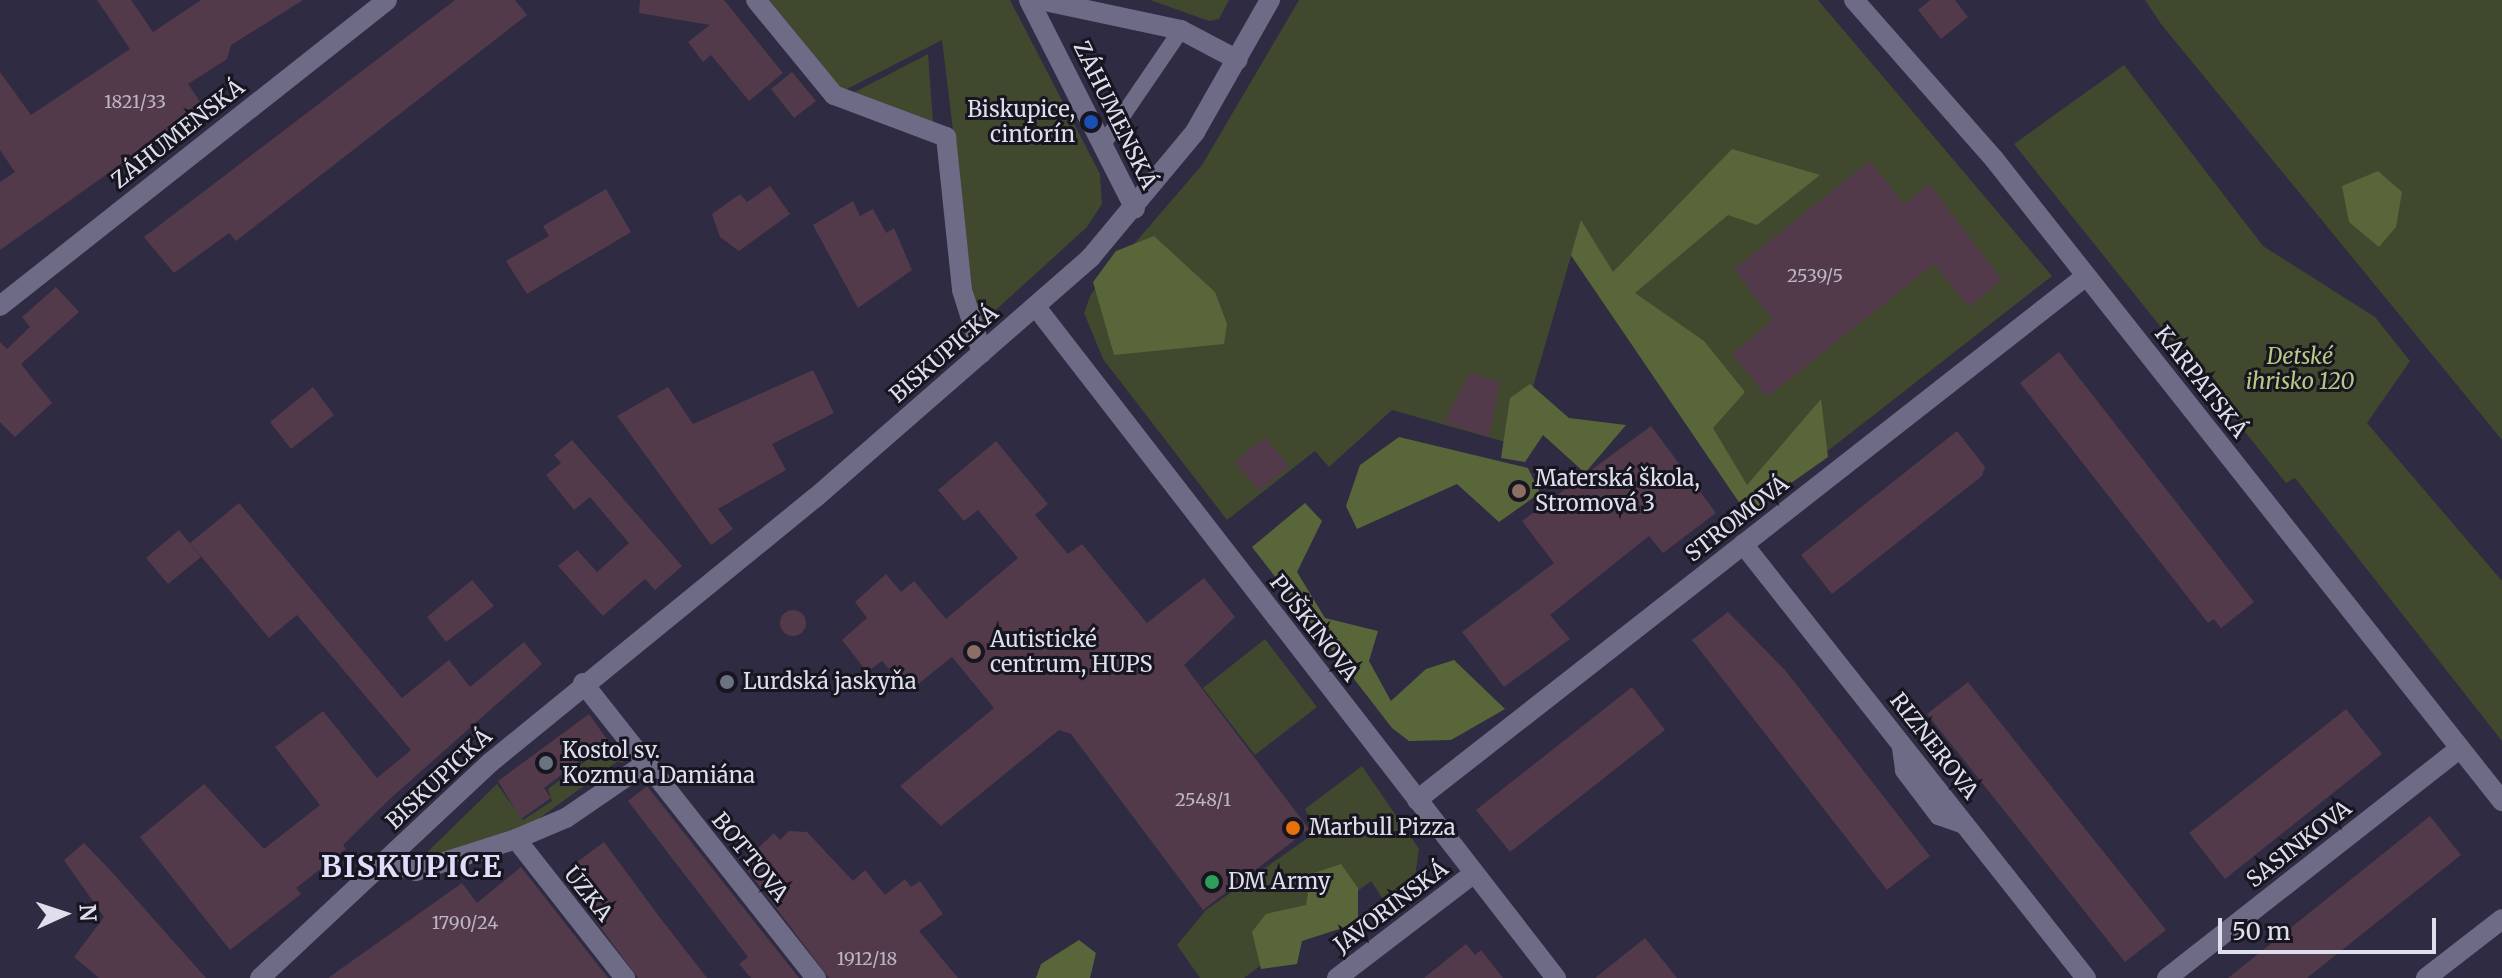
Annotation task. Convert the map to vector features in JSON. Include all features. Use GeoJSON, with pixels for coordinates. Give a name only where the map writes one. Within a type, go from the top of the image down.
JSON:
{"type":"FeatureCollection","features":[{"type":"Feature","properties":{"kind":"street","name":"ZÁHUMENSKÁ"},"geometry":{"type":"LineString","coordinates":[[0,306],[387,0]]}},
{"type":"Feature","properties":{"kind":"street"},"geometry":{"type":"LineString","coordinates":[[756,0],[834,95],[946,137],[962,290],[982,353]]}},
{"type":"Feature","properties":{"kind":"street","name":"ZÁHUMENSKÁ"},"geometry":{"type":"LineString","coordinates":[[1029,0],[1106,140],[1135,209]]}},
{"type":"Feature","properties":{"kind":"street","name":"ZÁHUMENSKÁ"},"geometry":{"type":"LineString","coordinates":[[1040,0],[1181,30],[1238,60]]}},
{"type":"Feature","properties":{"kind":"street","name":"BISKUPICKÁ"},"geometry":{"type":"LineString","coordinates":[[260,978],[583,683],[1036,307],[1135,209],[1238,60],[1270,0]]}},
{"type":"Feature","properties":{"kind":"street","name":"KARPATSKÁ"},"geometry":{"type":"LineString","coordinates":[[1854,0],[2086,276],[2502,801]]}},
{"type":"Feature","properties":{"kind":"street","name":"STROMOVÁ"},"geometry":{"type":"LineString","coordinates":[[1417,800],[2086,276]]}},
{"type":"Feature","properties":{"kind":"street","name":"PUŠKINOVA"},"geometry":{"type":"LineString","coordinates":[[1036,307],[1556,978]]}},
{"type":"Feature","properties":{"kind":"street","name":"RIZNEROVA"},"geometry":{"type":"LineString","coordinates":[[1743,544],[2086,978]]}},
{"type":"Feature","properties":{"kind":"street"},"geometry":{"type":"LineString","coordinates":[[387,862],[416,871],[516,839],[566,818],[645,764],[583,683]]}},
{"type":"Feature","properties":{"kind":"street","name":"SASINKOVA"},"geometry":{"type":"LineString","coordinates":[[2167,978],[2460,748]]}},
{"type":"Feature","properties":{"kind":"street","name":"BOTTOVA"},"geometry":{"type":"LineString","coordinates":[[645,764],[816,978]]}},
{"type":"Feature","properties":{"kind":"street","name":"ÚZKA"},"geometry":{"type":"LineString","coordinates":[[516,839],[625,978]]}},
{"type":"Feature","properties":{"kind":"street","name":"JAVORINSKÁ"},"geometry":{"type":"LineString","coordinates":[[1337,978],[1473,874]]}},
{"type":"Feature","properties":{"kind":"street"},"geometry":{"type":"LineString","coordinates":[[2426,978],[2502,919]]}},
{"type":"Feature","properties":{"kind":"lane"},"geometry":{"type":"LineString","coordinates":[[1106,140],[1181,30]]}},
{"type":"Feature","properties":{"kind":"green space"},"geometry":{"type":"Polygon","coordinates":[[[769,0],[1010,0],[1100,174],[1102,204],[1087,227],[977,327],[942,40],[843,91],[769,0]]]}},
{"type":"Feature","properties":{"kind":"green space"},"geometry":{"type":"Polygon","coordinates":[[[1150,0],[1229,0],[1219,19],[1209,21],[1150,0]]]}},
{"type":"Feature","properties":{"kind":"green space"},"geometry":{"type":"Polygon","coordinates":[[[1299,0],[1818,0],[2052,276],[1747,514],[1571,256],[1516,445],[1392,410],[1329,467],[1315,451],[1227,520],[1103,359],[1084,313],[1091,294],[1202,165],[1299,0]]]}},
{"type":"Feature","properties":{"kind":"green space"},"geometry":{"type":"Polygon","coordinates":[[[2145,0],[2502,0],[2502,440],[2161,24],[2145,0]]]}},
{"type":"Feature","properties":{"kind":"green space"},"geometry":{"type":"Polygon","coordinates":[[[928,54],[933,122],[849,95],[928,54]]]}},
{"type":"Feature","properties":{"kind":"green space","name":"Detské ihrisko 120"},"geometry":{"type":"Polygon","coordinates":[[[2124,65],[2263,246],[2375,317],[2410,361],[2367,423],[2502,581],[2502,741],[2295,478],[2286,483],[2014,144],[2124,65]]]}},
{"type":"Feature","properties":{"kind":"green space"},"geometry":{"type":"Polygon","coordinates":[[[1732,149],[1820,175],[1757,225],[1728,215],[1635,293],[1704,341],[1745,392],[1713,428],[1747,485],[1821,399],[1828,457],[1747,514],[1571,255],[1581,220],[1613,272],[1732,149]]]}},
{"type":"Feature","properties":{"kind":"green space"},"geometry":{"type":"Polygon","coordinates":[[[2378,171],[2402,192],[2396,227],[2379,247],[2349,222],[2342,186],[2378,171]]]}},
{"type":"Feature","properties":{"kind":"green space"},"geometry":{"type":"Polygon","coordinates":[[[1154,236],[1215,292],[1227,324],[1224,344],[1114,355],[1093,282],[1116,251],[1154,236]]]}},
{"type":"Feature","properties":{"kind":"green space"},"geometry":{"type":"Polygon","coordinates":[[[1530,384],[1569,418],[1626,425],[1585,473],[1543,435],[1525,462],[1501,458],[1510,398],[1530,384]]]}},
{"type":"Feature","properties":{"kind":"green space"},"geometry":{"type":"Polygon","coordinates":[[[1399,437],[1528,468],[1540,493],[1499,522],[1457,484],[1357,529],[1346,506],[1360,465],[1399,437]]]}},
{"type":"Feature","properties":{"kind":"green space"},"geometry":{"type":"Polygon","coordinates":[[[1305,503],[1322,521],[1297,572],[1325,618],[1378,631],[1369,661],[1391,701],[1426,669],[1454,660],[1505,709],[1451,740],[1409,741],[1392,728],[1252,547],[1305,503]]]}},
{"type":"Feature","properties":{"kind":"green space"},"geometry":{"type":"Polygon","coordinates":[[[1265,639],[1317,707],[1255,755],[1203,688],[1265,639]]]}},
{"type":"Feature","properties":{"kind":"green space"},"geometry":{"type":"Polygon","coordinates":[[[613,741],[618,761],[526,828],[411,868],[497,784],[523,820],[552,801],[548,789],[592,756],[607,759],[613,741]]]}},
{"type":"Feature","properties":{"kind":"green space"},"geometry":{"type":"Polygon","coordinates":[[[1362,766],[1419,849],[1413,890],[1390,910],[1371,881],[1244,978],[1200,978],[1177,945],[1206,910],[1316,832],[1305,809],[1362,766]]]}},
{"type":"Feature","properties":{"kind":"green space"},"geometry":{"type":"Polygon","coordinates":[[[1341,864],[1358,888],[1358,923],[1302,941],[1297,964],[1261,969],[1252,932],[1266,914],[1306,905],[1311,874],[1341,864]]]}},
{"type":"Feature","properties":{"kind":"green space"},"geometry":{"type":"Polygon","coordinates":[[[1079,940],[1096,953],[1090,978],[1036,978],[1041,964],[1079,940]]]}},
{"type":"Feature","properties":{"kind":"building"},"geometry":{"type":"Polygon","coordinates":[[[97,0],[131,0],[153,32],[201,0],[303,0],[231,45],[227,59],[188,84],[203,106],[0,250],[0,182],[15,172],[0,150],[0,72],[31,115],[130,49],[97,0]]]}},
{"type":"Feature","properties":{"kind":"building"},"geometry":{"type":"Polygon","coordinates":[[[455,0],[515,0],[527,15],[236,241],[229,233],[174,273],[144,237],[455,0]]]}},
{"type":"Feature","properties":{"kind":"building"},"geometry":{"type":"Polygon","coordinates":[[[640,0],[724,0],[783,73],[749,101],[711,55],[703,62],[688,42],[710,25],[639,13],[640,0]]]}},
{"type":"Feature","properties":{"kind":"building"},"geometry":{"type":"Polygon","coordinates":[[[1930,0],[1955,0],[1968,17],[1941,39],[1918,10],[1930,0]]]}},
{"type":"Feature","properties":{"kind":"building"},"geometry":{"type":"Polygon","coordinates":[[[792,72],[816,101],[794,118],[771,89],[792,72]]]}},
{"type":"Feature","properties":{"kind":"building"},"geometry":{"type":"Polygon","coordinates":[[[1870,161],[1904,204],[1929,184],[2002,280],[1969,307],[1934,264],[1767,397],[1732,354],[1773,320],[1734,269],[1870,161]]]}},
{"type":"Feature","properties":{"kind":"building"},"geometry":{"type":"Polygon","coordinates":[[[770,186],[790,214],[739,251],[720,237],[712,214],[740,194],[747,202],[770,186]]]}},
{"type":"Feature","properties":{"kind":"building"},"geometry":{"type":"Polygon","coordinates":[[[606,189],[631,232],[527,294],[506,261],[549,236],[543,226],[606,189]]]}},
{"type":"Feature","properties":{"kind":"building"},"geometry":{"type":"Polygon","coordinates":[[[853,201],[860,216],[873,209],[886,233],[894,228],[912,270],[858,308],[813,225],[853,201]]]}},
{"type":"Feature","properties":{"kind":"building"},"geometry":{"type":"Polygon","coordinates":[[[56,287],[79,312],[21,364],[52,403],[15,437],[0,422],[0,342],[7,349],[30,327],[22,317],[56,287]]]}},
{"type":"Feature","properties":{"kind":"building"},"geometry":{"type":"Polygon","coordinates":[[[2059,352],[2254,602],[2221,628],[2214,619],[2208,623],[2020,383],[2059,352]]]}},
{"type":"Feature","properties":{"kind":"building"},"geometry":{"type":"Polygon","coordinates":[[[813,370],[834,413],[772,444],[786,470],[718,509],[733,529],[711,545],[617,416],[668,387],[693,424],[813,370]]]}},
{"type":"Feature","properties":{"kind":"building"},"geometry":{"type":"Polygon","coordinates":[[[1470,372],[1500,382],[1489,437],[1444,422],[1470,372]]]}},
{"type":"Feature","properties":{"kind":"building"},"geometry":{"type":"Polygon","coordinates":[[[313,387],[334,415],[291,449],[270,422],[313,387]]]}},
{"type":"Feature","properties":{"kind":"building"},"geometry":{"type":"Polygon","coordinates":[[[1651,426],[1716,513],[1663,553],[1649,536],[1550,615],[1570,639],[1504,687],[1462,632],[1554,563],[1522,521],[1651,426]]]}},
{"type":"Feature","properties":{"kind":"building"},"geometry":{"type":"Polygon","coordinates":[[[1957,431],[1985,467],[1982,476],[1832,594],[1801,555],[1957,431]]]}},
{"type":"Feature","properties":{"kind":"building"},"geometry":{"type":"Polygon","coordinates":[[[1265,437],[1289,466],[1259,491],[1235,462],[1265,437]]]}},
{"type":"Feature","properties":{"kind":"building"},"geometry":{"type":"Polygon","coordinates":[[[572,440],[682,566],[655,590],[645,579],[603,616],[558,566],[577,550],[597,572],[629,543],[590,497],[574,510],[546,475],[561,463],[554,455],[572,440]]]}},
{"type":"Feature","properties":{"kind":"building"},"geometry":{"type":"Polygon","coordinates":[[[996,441],[1048,504],[1035,515],[1068,554],[1082,544],[1147,623],[1204,578],[1235,617],[1184,665],[1309,829],[1203,910],[1071,734],[1059,730],[941,826],[900,786],[994,708],[952,657],[908,692],[882,661],[867,672],[842,640],[867,618],[855,602],[886,574],[901,592],[914,581],[946,619],[1018,558],[978,510],[964,521],[938,490],[996,441]]]}},
{"type":"Feature","properties":{"kind":"building"},"geometry":{"type":"Polygon","coordinates":[[[239,503],[402,698],[449,660],[470,687],[524,642],[542,664],[392,797],[343,845],[346,849],[296,888],[301,894],[230,950],[140,837],[204,784],[264,849],[320,805],[275,747],[323,711],[377,778],[411,750],[297,615],[269,638],[190,543],[239,503]]]}},
{"type":"Feature","properties":{"kind":"building"},"geometry":{"type":"Polygon","coordinates":[[[179,530],[201,557],[168,584],[146,558],[179,530]]]}},
{"type":"Feature","properties":{"kind":"building"},"geometry":{"type":"Polygon","coordinates":[[[472,580],[494,606],[446,642],[427,617],[472,580]]]}},
{"type":"Feature","properties":{"kind":"building"},"geometry":{"type":"Polygon","coordinates":[[[793,610],[802,614],[806,623],[802,632],[793,636],[784,632],[780,623],[784,614],[793,610]]]}},
{"type":"Feature","properties":{"kind":"building"},"geometry":{"type":"Polygon","coordinates":[[[1728,612],[1785,670],[1930,856],[1887,890],[1692,640],[1728,612]]]}},
{"type":"Feature","properties":{"kind":"building"},"geometry":{"type":"Polygon","coordinates":[[[1968,682],[2166,930],[2125,962],[1927,714],[1968,682]]]}},
{"type":"Feature","properties":{"kind":"building"},"geometry":{"type":"Polygon","coordinates":[[[1632,687],[1665,730],[1510,852],[1476,810],[1632,687]]]}},
{"type":"Feature","properties":{"kind":"building"},"geometry":{"type":"Polygon","coordinates":[[[2346,709],[2382,754],[2225,879],[2189,833],[2346,709]]]}},
{"type":"Feature","properties":{"kind":"building","name":"Kostol sv. Kozmu a Damiána"},"geometry":{"type":"Polygon","coordinates":[[[589,714],[624,763],[590,753],[544,788],[551,798],[521,819],[498,781],[589,714]]]}},
{"type":"Feature","properties":{"kind":"building"},"geometry":{"type":"Polygon","coordinates":[[[647,786],[799,978],[751,978],[739,964],[748,957],[628,801],[647,786]]]}},
{"type":"Feature","properties":{"kind":"building"},"geometry":{"type":"Polygon","coordinates":[[[2430,816],[2461,855],[2307,978],[2228,978],[2430,816]]]}},
{"type":"Feature","properties":{"kind":"building"},"geometry":{"type":"Polygon","coordinates":[[[789,831],[807,832],[853,881],[865,870],[885,895],[905,879],[911,887],[920,881],[943,914],[919,931],[958,978],[829,978],[742,863],[774,833],[780,840],[789,831]]]}},
{"type":"Feature","properties":{"kind":"building"},"geometry":{"type":"Polygon","coordinates":[[[604,842],[707,978],[638,978],[583,904],[600,892],[577,862],[604,842]]]}},
{"type":"Feature","properties":{"kind":"building"},"geometry":{"type":"Polygon","coordinates":[[[84,843],[206,978],[99,978],[74,957],[104,917],[64,860],[84,843]]]}},
{"type":"Feature","properties":{"kind":"building"},"geometry":{"type":"Polygon","coordinates":[[[521,867],[608,978],[328,978],[462,883],[477,903],[521,867]]]}},
{"type":"Feature","properties":{"kind":"building"},"geometry":{"type":"Polygon","coordinates":[[[1645,938],[1677,978],[1595,978],[1645,938]]]}},
{"type":"Feature","properties":{"kind":"building"},"geometry":{"type":"Polygon","coordinates":[[[1466,944],[1475,955],[1481,950],[1503,978],[1424,978],[1466,944]]]}},
{"type":"Feature","properties":{"kind":"place","name":"Biskupice, cintorín"},"geometry":{"type":"Point","coordinates":[1091,122]}},
{"type":"Feature","properties":{"kind":"place","name":"Materská škola, Stromová 3"},"geometry":{"type":"Point","coordinates":[1519,491]}},
{"type":"Feature","properties":{"kind":"place","name":"Autistické centrum, HUPS"},"geometry":{"type":"Point","coordinates":[974,652]}},
{"type":"Feature","properties":{"kind":"place","name":"Lurdská jaskyňa"},"geometry":{"type":"Point","coordinates":[727,682]}},
{"type":"Feature","properties":{"kind":"place","name":"Kostol sv. Kozmu a Damiána"},"geometry":{"type":"Point","coordinates":[546,763]}},
{"type":"Feature","properties":{"kind":"place","name":"Marbull Pizza"},"geometry":{"type":"Point","coordinates":[1293,828]}},
{"type":"Feature","properties":{"kind":"place","name":"DM Army"},"geometry":{"type":"Point","coordinates":[1212,882]}},
{"type":"Feature","properties":{"kind":"district","name":"BISKUPICE"},"geometry":{"type":"Point","coordinates":[412,866]}}]}
